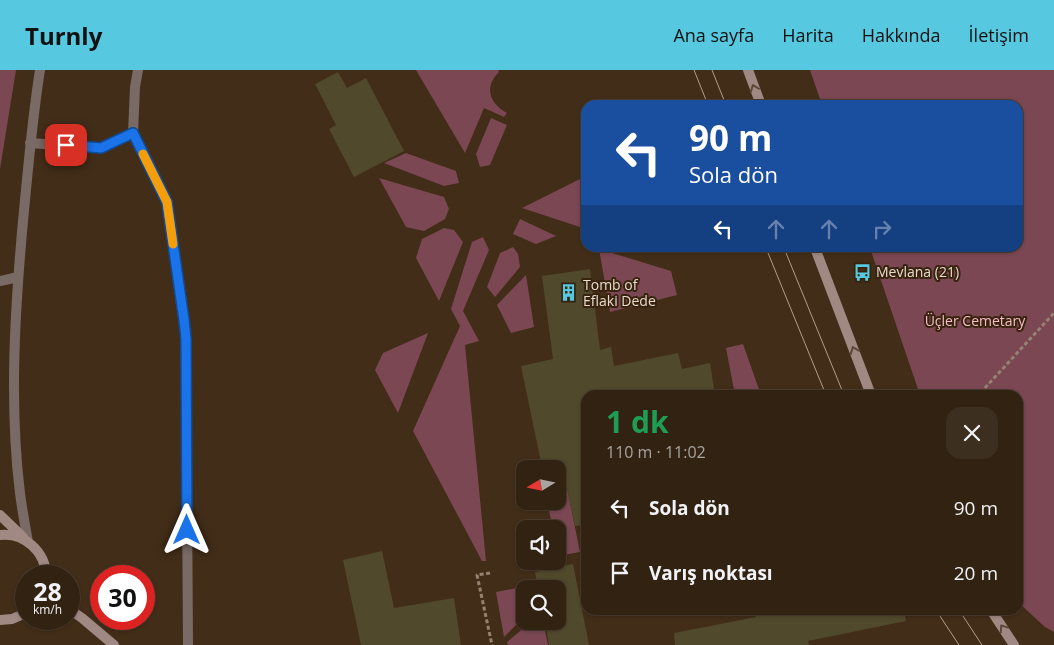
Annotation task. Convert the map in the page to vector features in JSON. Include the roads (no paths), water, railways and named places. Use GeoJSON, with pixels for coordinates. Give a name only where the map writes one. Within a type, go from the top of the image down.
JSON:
{"type":"FeatureCollection","features":[{"type":"Feature","properties":{"kind":"main road"},"geometry":{"type":"LineString","coordinates":[[748,70],[759,100]]}},
{"type":"Feature","properties":{"kind":"main road"},"geometry":{"type":"LineString","coordinates":[[817,252],[869,390]]}},
{"type":"Feature","properties":{"kind":"main road"},"geometry":{"type":"LineString","coordinates":[[0,515],[36,550],[43,560],[44,565]]}},
{"type":"Feature","properties":{"kind":"main road"},"geometry":{"type":"LineString","coordinates":[[0,535],[16,536],[28,542]]}},
{"type":"Feature","properties":{"kind":"main road"},"geometry":{"type":"LineString","coordinates":[[994,615],[1014,645]]}},
{"type":"Feature","properties":{"kind":"main road"},"geometry":{"type":"LineString","coordinates":[[80,617],[114,645]]}},
{"type":"Feature","properties":{"kind":"main road"},"geometry":{"type":"LineString","coordinates":[[0,620],[15,618]]}},
{"type":"Feature","properties":{"kind":"street"},"geometry":{"type":"LineString","coordinates":[[28,542],[20,492],[16,438],[15,383],[18,277],[30,143],[40,70]]}},
{"type":"Feature","properties":{"kind":"street"},"geometry":{"type":"LineString","coordinates":[[138,70],[135,87],[133,133],[167,202],[186,339],[188,645]]}},
{"type":"Feature","properties":{"kind":"street"},"geometry":{"type":"LineString","coordinates":[[30,143],[101,148],[133,133]]}},
{"type":"Feature","properties":{"kind":"street"},"geometry":{"type":"LineString","coordinates":[[0,281],[18,277]]}},
{"type":"Feature","properties":{"kind":"tram line"},"geometry":{"type":"LineString","coordinates":[[694,70],[706,100]]}},
{"type":"Feature","properties":{"kind":"tram line"},"geometry":{"type":"LineString","coordinates":[[712,70],[724,100]]}},
{"type":"Feature","properties":{"kind":"tram line"},"geometry":{"type":"LineString","coordinates":[[768,252],[824,390]]}},
{"type":"Feature","properties":{"kind":"tram line"},"geometry":{"type":"LineString","coordinates":[[786,252],[842,390]]}},
{"type":"Feature","properties":{"kind":"tram line"},"geometry":{"type":"LineString","coordinates":[[939,615],[959,645]]}},
{"type":"Feature","properties":{"kind":"tram line"},"geometry":{"type":"LineString","coordinates":[[962,615],[982,645]]}},
{"type":"Feature","properties":{"kind":"place","name":"Mevlana (21)"},"geometry":{"type":"Point","coordinates":[862,272]}},
{"type":"Feature","properties":{"kind":"place","name":"Tomb of Eflaki Dede"},"geometry":{"type":"Point","coordinates":[569,293]}},
{"type":"Feature","properties":{"kind":"park label","name":"Üçler Cemetary"},"geometry":{"type":"Point","coordinates":[975,321]}}]}
